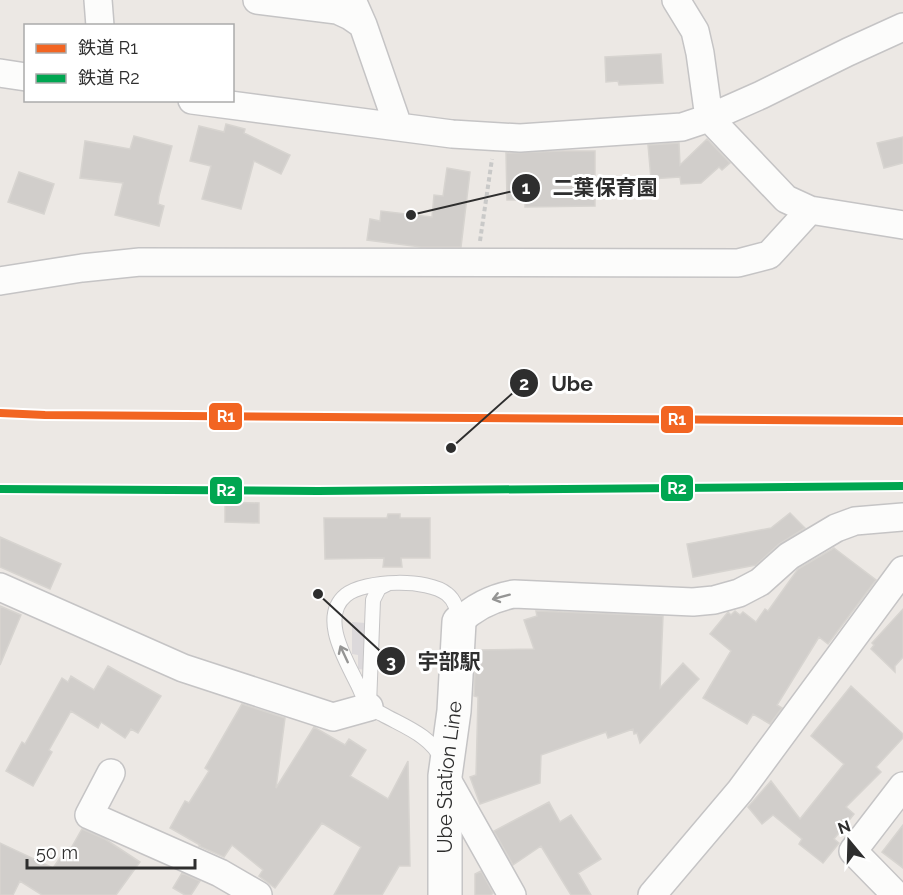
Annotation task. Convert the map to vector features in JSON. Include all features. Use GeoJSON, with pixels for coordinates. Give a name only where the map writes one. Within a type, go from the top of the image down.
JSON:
{"type":"FeatureCollection","features":[{"type":"Feature","properties":{"kind":"main road","name":"Ube Station Line"},"geometry":{"type":"LineString","coordinates":[[445,895],[445,776],[454,711],[459,622]]}},
{"type":"Feature","properties":{"kind":"street"},"geometry":{"type":"LineString","coordinates":[[98,0],[100,24]]}},
{"type":"Feature","properties":{"kind":"street"},"geometry":{"type":"LineString","coordinates":[[256,0],[337,10],[363,25]]}},
{"type":"Feature","properties":{"kind":"street"},"geometry":{"type":"LineString","coordinates":[[352,0],[398,126]]}},
{"type":"Feature","properties":{"kind":"street"},"geometry":{"type":"LineString","coordinates":[[676,0],[695,31],[709,118],[786,198],[810,210],[903,225]]}},
{"type":"Feature","properties":{"kind":"street"},"geometry":{"type":"LineString","coordinates":[[208,102],[452,134],[520,138],[682,127],[709,118],[903,27]]}},
{"type":"Feature","properties":{"kind":"street"},"geometry":{"type":"LineString","coordinates":[[0,73],[24,77]]}},
{"type":"Feature","properties":{"kind":"street"},"geometry":{"type":"LineString","coordinates":[[0,281],[82,268],[140,262],[738,263],[769,255],[810,210]]}},
{"type":"Feature","properties":{"kind":"street"},"geometry":{"type":"LineString","coordinates":[[459,622],[471,610],[501,596],[514,594],[693,602],[714,600],[739,593],[760,582],[789,556],[836,528],[855,521],[903,517]]}},
{"type":"Feature","properties":{"kind":"street"},"geometry":{"type":"LineString","coordinates":[[652,895],[740,790],[903,570]]}},
{"type":"Feature","properties":{"kind":"street"},"geometry":{"type":"LineString","coordinates":[[0,587],[183,668],[333,717],[369,707]]}},
{"type":"Feature","properties":{"kind":"street"},"geometry":{"type":"LineString","coordinates":[[111,773],[89,815],[219,873],[258,895]]}},
{"type":"Feature","properties":{"kind":"street"},"geometry":{"type":"LineString","coordinates":[[445,776],[512,895]]}},
{"type":"Feature","properties":{"kind":"street"},"geometry":{"type":"LineString","coordinates":[[896,895],[854,851],[903,786]]}},
{"type":"Feature","properties":{"kind":"lane"},"geometry":{"type":"LineString","coordinates":[[445,776],[439,753],[433,745],[369,707],[339,644],[335,624],[336,610],[344,597],[370,584],[436,587],[453,601],[459,622]]}},
{"type":"Feature","properties":{"kind":"lane"},"geometry":{"type":"LineString","coordinates":[[369,707],[372,600],[379,588],[387,584]]}},
{"type":"Feature","properties":{"kind":"lane"},"geometry":{"type":"LineString","coordinates":[[412,731],[435,727],[445,721],[454,711]]}},
{"type":"Feature","properties":{"kind":"path"},"geometry":{"type":"LineString","coordinates":[[478,262],[495,136]]}},
{"type":"Feature","properties":{"kind":"shaded area"},"geometry":{"type":"Polygon","coordinates":[[[352,622],[379,624],[379,671],[358,669],[358,655],[352,654],[352,622]]]}},
{"type":"Feature","properties":{"kind":"building"},"geometry":{"type":"Polygon","coordinates":[[[661,54],[663,83],[619,85],[618,81],[606,82],[605,57],[661,54]]]}},
{"type":"Feature","properties":{"kind":"building"},"geometry":{"type":"Polygon","coordinates":[[[226,124],[245,129],[244,133],[290,155],[281,174],[254,161],[241,209],[202,199],[211,166],[190,161],[199,126],[224,132],[226,124]]]}},
{"type":"Feature","properties":{"kind":"building"},"geometry":{"type":"Polygon","coordinates":[[[134,136],[172,146],[159,196],[158,204],[164,206],[159,226],[115,215],[123,183],[80,178],[85,141],[130,149],[134,136]]]}},
{"type":"Feature","properties":{"kind":"building"},"geometry":{"type":"Polygon","coordinates":[[[903,137],[903,163],[884,168],[877,143],[903,137]]]}},
{"type":"Feature","properties":{"kind":"building"},"geometry":{"type":"Polygon","coordinates":[[[707,139],[730,163],[722,170],[719,167],[701,183],[681,184],[680,177],[651,179],[648,145],[679,143],[680,165],[707,139]]]}},
{"type":"Feature","properties":{"kind":"building"},"geometry":{"type":"Polygon","coordinates":[[[595,151],[595,206],[525,207],[525,200],[507,200],[506,153],[595,151]]]}},
{"type":"Feature","properties":{"kind":"building"},"geometry":{"type":"Polygon","coordinates":[[[447,168],[470,172],[461,247],[421,247],[367,240],[370,219],[380,221],[381,211],[432,217],[434,195],[443,196],[447,168]]]}},
{"type":"Feature","properties":{"kind":"building"},"geometry":{"type":"Polygon","coordinates":[[[19,172],[54,184],[44,214],[8,202],[19,172]]]}},
{"type":"Feature","properties":{"kind":"building"},"geometry":{"type":"Polygon","coordinates":[[[225,502],[259,503],[259,523],[225,522],[225,502]]]}},
{"type":"Feature","properties":{"kind":"building"},"geometry":{"type":"Polygon","coordinates":[[[790,513],[805,528],[779,544],[756,565],[693,577],[687,544],[771,528],[790,513]]]}},
{"type":"Feature","properties":{"kind":"building"},"geometry":{"type":"Polygon","coordinates":[[[388,514],[400,514],[400,518],[430,518],[430,558],[401,558],[402,567],[383,567],[384,558],[325,559],[324,518],[387,518],[388,514]]]}},
{"type":"Feature","properties":{"kind":"building"},"geometry":{"type":"Polygon","coordinates":[[[0,537],[61,564],[50,589],[0,567],[0,537]]]}},
{"type":"Feature","properties":{"kind":"building"},"geometry":{"type":"Polygon","coordinates":[[[834,548],[876,580],[828,644],[819,637],[777,705],[782,708],[770,724],[753,714],[747,724],[703,698],[731,651],[710,634],[728,612],[731,615],[735,611],[740,615],[743,612],[756,622],[765,609],[768,611],[798,569],[834,548]]]}},
{"type":"Feature","properties":{"kind":"building"},"geometry":{"type":"Polygon","coordinates":[[[0,606],[21,615],[0,665],[0,606]]]}},
{"type":"Feature","properties":{"kind":"building"},"geometry":{"type":"Polygon","coordinates":[[[903,609],[903,657],[895,666],[895,672],[871,649],[874,645],[872,643],[903,609]]]}},
{"type":"Feature","properties":{"kind":"building"},"geometry":{"type":"Polygon","coordinates":[[[536,611],[663,616],[660,688],[683,663],[699,679],[640,743],[633,729],[608,738],[606,732],[541,755],[540,783],[480,804],[470,777],[476,775],[478,697],[474,696],[476,650],[534,649],[524,620],[537,616],[536,611]]]}},
{"type":"Feature","properties":{"kind":"building"},"geometry":{"type":"Polygon","coordinates":[[[108,666],[161,696],[138,733],[131,729],[125,738],[101,722],[98,728],[71,711],[49,750],[52,752],[33,786],[6,771],[22,742],[25,744],[62,678],[68,682],[71,676],[94,690],[108,666]]]}},
{"type":"Feature","properties":{"kind":"building"},"geometry":{"type":"Polygon","coordinates":[[[851,686],[903,734],[903,738],[876,767],[881,772],[846,807],[854,814],[834,839],[839,843],[823,863],[799,844],[802,839],[773,815],[762,824],[748,807],[771,781],[800,819],[844,764],[811,736],[851,686]]]}},
{"type":"Feature","properties":{"kind":"building"},"geometry":{"type":"Polygon","coordinates":[[[242,704],[285,718],[276,788],[314,727],[345,745],[349,739],[366,750],[350,776],[388,799],[408,761],[410,866],[399,866],[382,895],[334,895],[361,847],[322,823],[275,888],[259,876],[263,870],[232,845],[224,857],[199,846],[170,828],[185,801],[189,803],[209,771],[205,768],[242,704]]]}},
{"type":"Feature","properties":{"kind":"building"},"geometry":{"type":"Polygon","coordinates":[[[549,802],[560,822],[571,815],[601,859],[578,873],[591,895],[571,895],[541,846],[513,865],[494,831],[549,802]]]}},
{"type":"Feature","properties":{"kind":"building"},"geometry":{"type":"Polygon","coordinates":[[[903,825],[903,868],[882,852],[903,825]]]}},
{"type":"Feature","properties":{"kind":"building"},"geometry":{"type":"Polygon","coordinates":[[[82,829],[105,839],[140,862],[116,895],[42,895],[20,881],[13,895],[0,895],[0,843],[53,868],[67,848],[70,850],[82,829]]]}},
{"type":"Feature","properties":{"kind":"building"},"geometry":{"type":"Polygon","coordinates":[[[481,871],[493,893],[491,895],[475,895],[475,874],[481,871]]]}},
{"type":"Feature","properties":{"kind":"building"},"geometry":{"type":"Polygon","coordinates":[[[182,873],[200,881],[191,895],[185,895],[173,888],[182,873]]]}},
{"type":"Feature","properties":{"kind":"railway"},"geometry":{"type":"LineString","coordinates":[[0,489],[450,490]]}},
{"type":"Feature","properties":{"kind":"rail line","name":"R1"},"geometry":{"type":"LineString","coordinates":[[0,413],[903,421]]}},
{"type":"Feature","properties":{"kind":"rail line","name":"R2"},"geometry":{"type":"LineString","coordinates":[[0,489],[318,491],[903,486]]}},
{"type":"Feature","properties":{"kind":"place","name":"二葉保育園"},"geometry":{"type":"Point","coordinates":[411,215]}},
{"type":"Feature","properties":{"kind":"place","name":"Ube"},"geometry":{"type":"Point","coordinates":[451,448]}},
{"type":"Feature","properties":{"kind":"place","name":"宇部駅"},"geometry":{"type":"Point","coordinates":[318,594]}}]}
